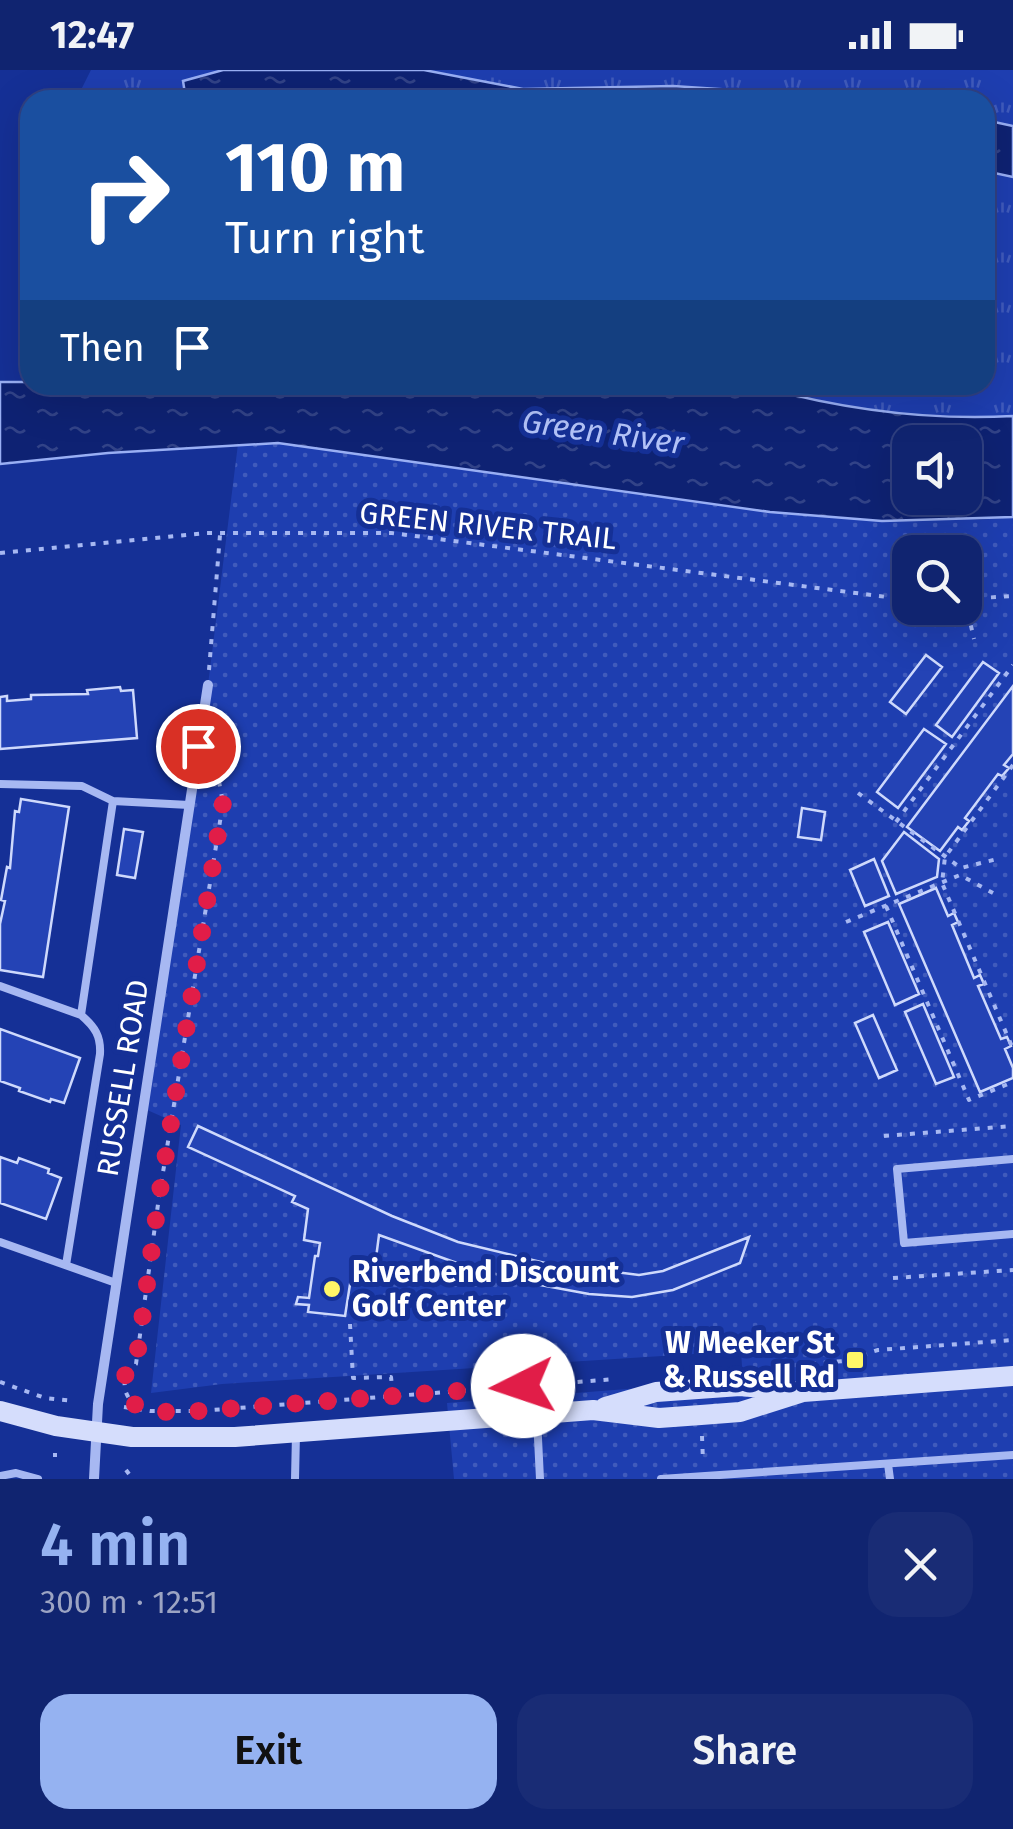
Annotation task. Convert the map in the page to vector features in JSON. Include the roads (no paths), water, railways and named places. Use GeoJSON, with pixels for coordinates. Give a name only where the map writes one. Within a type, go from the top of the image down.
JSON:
{"type":"FeatureCollection","features":[{"type":"Feature","properties":{"kind":"main road"},"geometry":{"type":"LineString","coordinates":[[0,1411],[94,1432],[154,1439],[296,1433],[594,1410],[659,1418],[740,1412],[803,1392],[1013,1376]]}},
{"type":"Feature","properties":{"kind":"street","name":"RUSSELL ROAD"},"geometry":{"type":"LineString","coordinates":[[94,1479],[94,1432],[208,685]]}},
{"type":"Feature","properties":{"kind":"lane"},"geometry":{"type":"LineString","coordinates":[[0,784],[82,786],[113,801],[189,805]]}},
{"type":"Feature","properties":{"kind":"lane"},"geometry":{"type":"LineString","coordinates":[[82,1015],[113,801]]}},
{"type":"Feature","properties":{"kind":"lane"},"geometry":{"type":"LineString","coordinates":[[0,986],[82,1015],[94,1026],[101,1041],[66,1265]]}},
{"type":"Feature","properties":{"kind":"lane"},"geometry":{"type":"LineString","coordinates":[[1013,1159],[898,1168],[904,1243],[1013,1234]]}},
{"type":"Feature","properties":{"kind":"lane"},"geometry":{"type":"LineString","coordinates":[[0,1242],[116,1283]]}},
{"type":"Feature","properties":{"kind":"lane"},"geometry":{"type":"LineString","coordinates":[[537,1414],[540,1479]]}},
{"type":"Feature","properties":{"kind":"lane"},"geometry":{"type":"LineString","coordinates":[[296,1433],[296,1479]]}},
{"type":"Feature","properties":{"kind":"lane"},"geometry":{"type":"LineString","coordinates":[[661,1479],[1013,1454]]}},
{"type":"Feature","properties":{"kind":"lane"},"geometry":{"type":"LineString","coordinates":[[888,1464],[890,1479]]}},
{"type":"Feature","properties":{"kind":"lane"},"geometry":{"type":"LineString","coordinates":[[0,1476],[16,1473],[38,1479]]}},
{"type":"Feature","properties":{"kind":"water"},"geometry":{"type":"Polygon","coordinates":[[[223,70],[424,70],[523,89],[673,86],[735,90],[184,90],[183,81],[223,70]]]}},
{"type":"Feature","properties":{"kind":"water"},"geometry":{"type":"Polygon","coordinates":[[[995,122],[1013,126],[1013,177],[995,173],[995,122]]]}},
{"type":"Feature","properties":{"kind":"water","name":"Green River"},"geometry":{"type":"Polygon","coordinates":[[[0,382],[20,382],[20,395],[794,395],[882,411],[947,417],[1013,416],[1013,517],[882,521],[770,512],[278,443],[0,464],[0,382]]]}},
{"type":"Feature","properties":{"kind":"place","name":"Riverbend Discount Golf Center"},"geometry":{"type":"Point","coordinates":[332,1289]}},
{"type":"Feature","properties":{"kind":"place","name":"W Meeker St & Russell Rd"},"geometry":{"type":"Point","coordinates":[855,1360]}}]}
